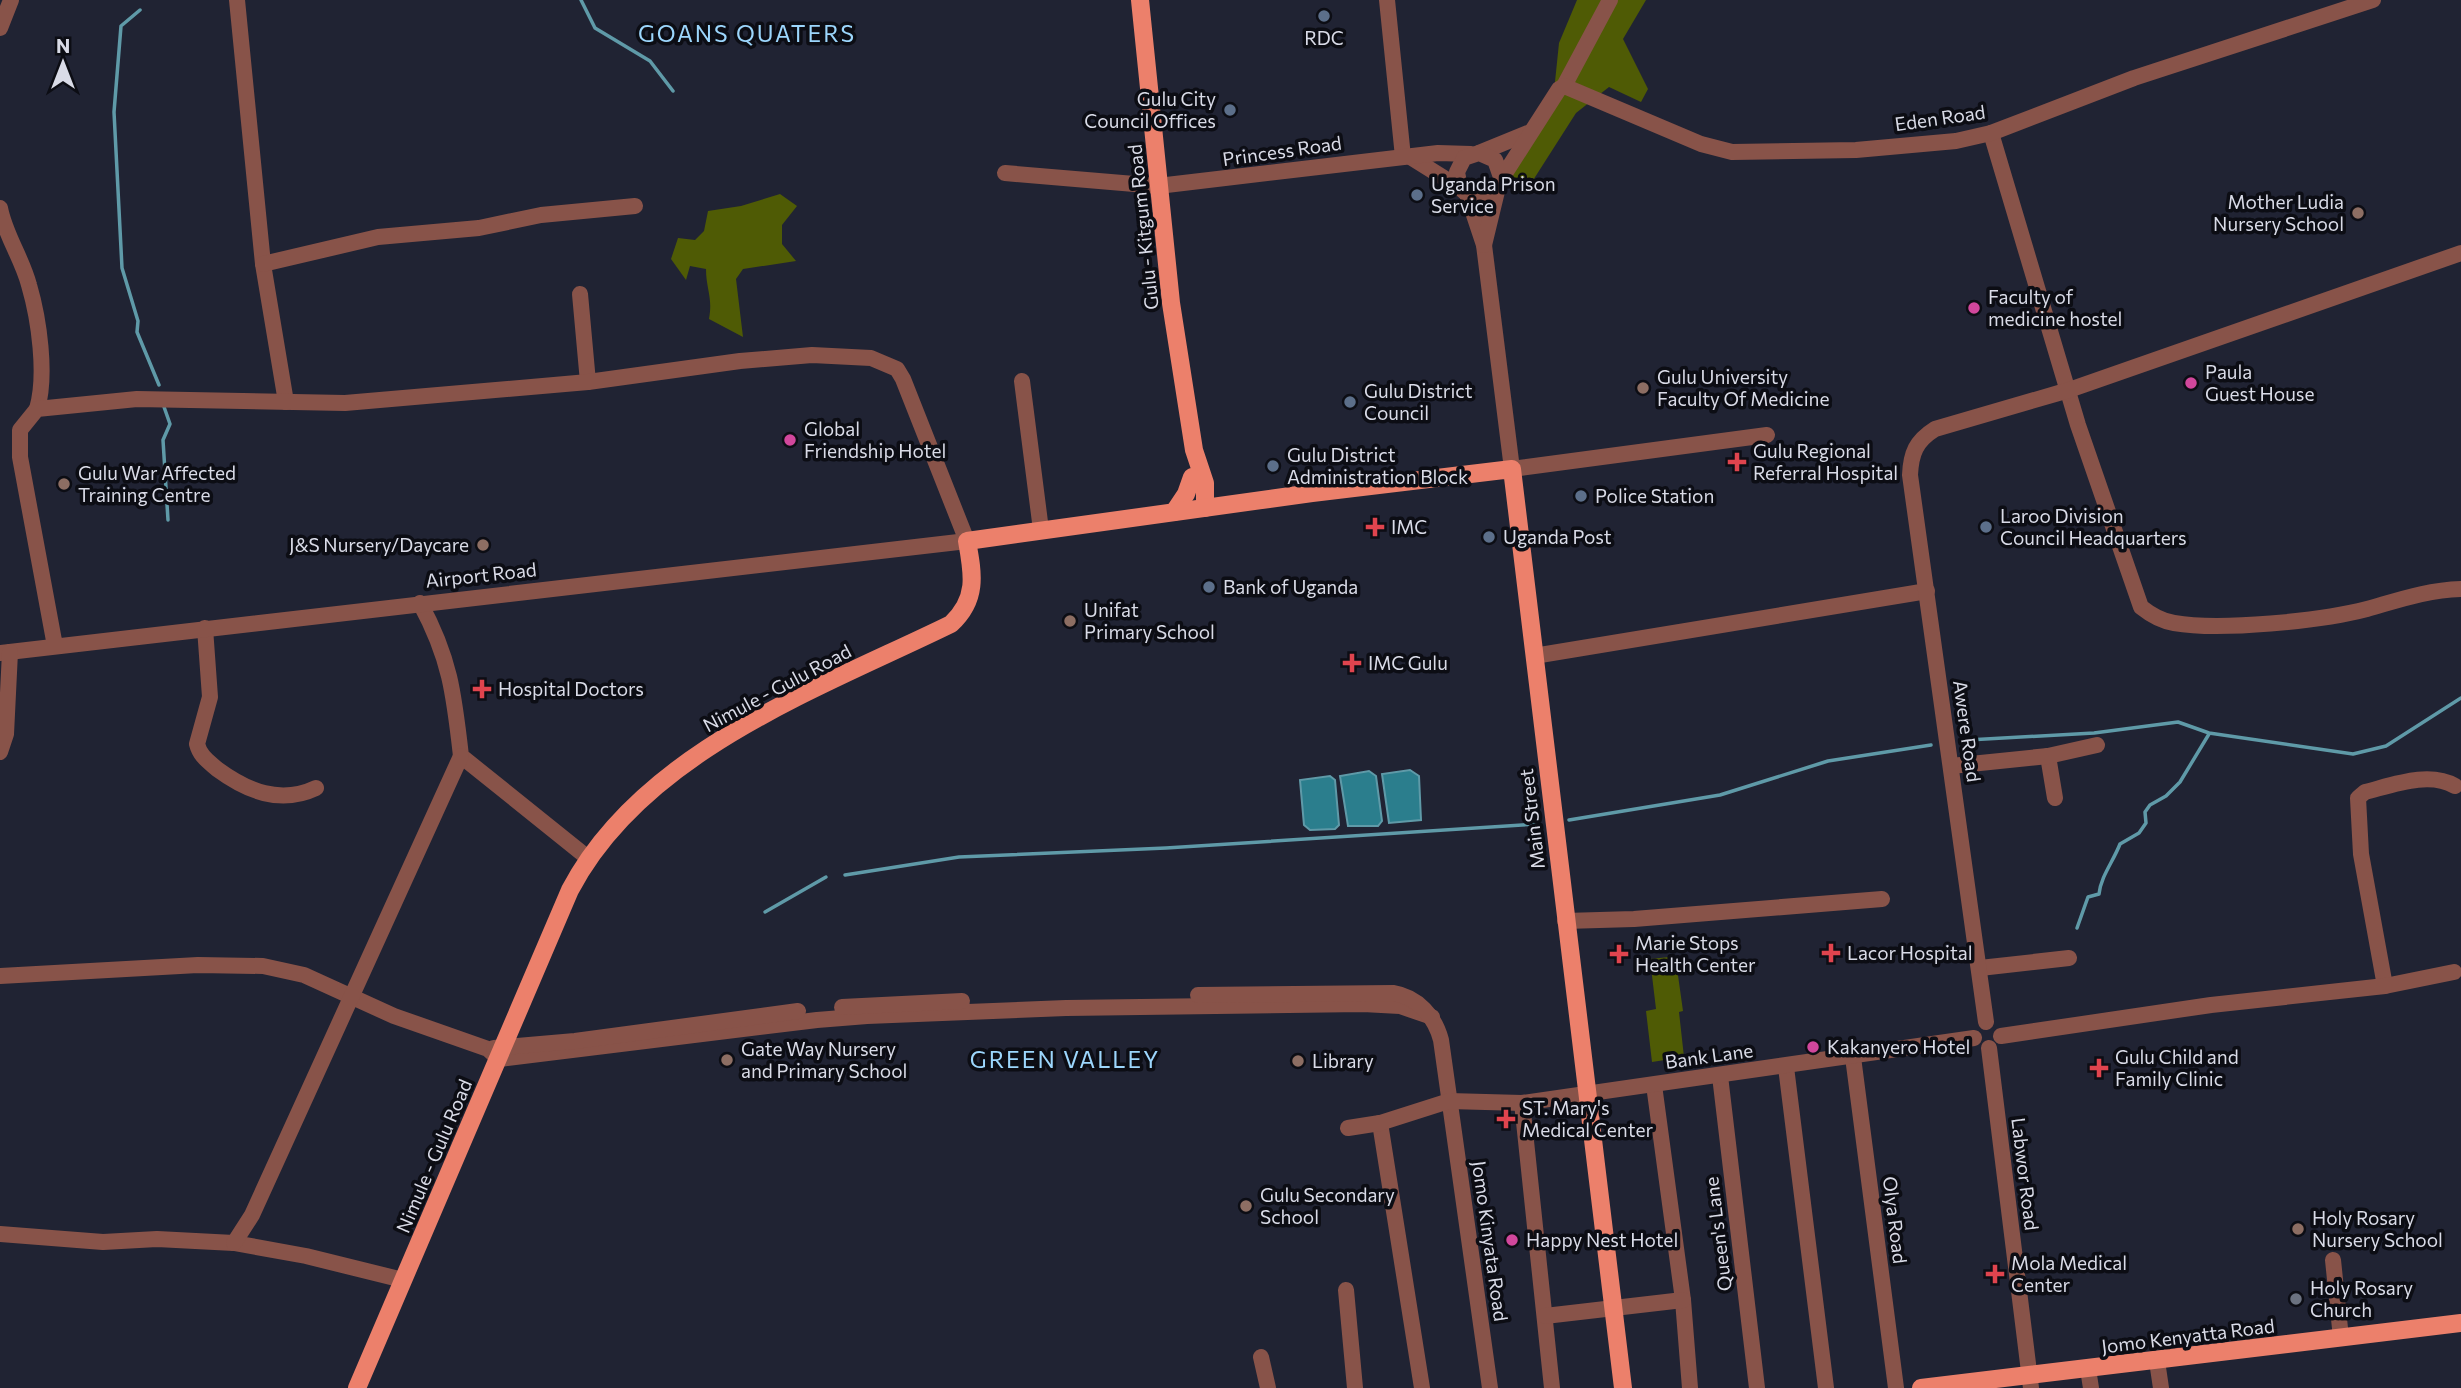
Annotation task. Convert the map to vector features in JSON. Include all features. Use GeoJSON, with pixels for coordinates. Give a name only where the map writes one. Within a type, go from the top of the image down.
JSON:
{"type":"FeatureCollection","features":[{"type":"Feature","properties":{"kind":"main road","name":"Gulu - Kitgum Road"},"geometry":{"type":"LineString","coordinates":[[1140,0],[1171,303],[1201,508]]}},
{"type":"Feature","properties":{"kind":"main road"},"geometry":{"type":"LineString","coordinates":[[967,541],[1512,469]]}},
{"type":"Feature","properties":{"kind":"main road","name":"Main Street"},"geometry":{"type":"LineString","coordinates":[[1512,469],[1623,1388]]}},
{"type":"Feature","properties":{"kind":"main road"},"geometry":{"type":"LineString","coordinates":[[1174,512],[1199,480],[1227,505]]}},
{"type":"Feature","properties":{"kind":"main road","name":"Nimule - Gulu Road"},"geometry":{"type":"LineString","coordinates":[[357,1388],[497,1051],[570,890],[588,858],[621,817],[713,744],[762,716],[951,624],[969,603],[973,589],[967,541]]}},
{"type":"Feature","properties":{"kind":"main road","name":"Jomo Kenyatta Road"},"geometry":{"type":"LineString","coordinates":[[1921,1388],[2031,1382],[2088,1369],[2461,1323]]}},
{"type":"Feature","properties":{"kind":"street"},"geometry":{"type":"LineString","coordinates":[[0,28],[11,0]]}},
{"type":"Feature","properties":{"kind":"street"},"geometry":{"type":"LineString","coordinates":[[237,0],[263,264],[286,402]]}},
{"type":"Feature","properties":{"kind":"street"},"geometry":{"type":"LineString","coordinates":[[1387,0],[1408,158],[1464,191],[1480,197],[1499,182]]}},
{"type":"Feature","properties":{"kind":"street"},"geometry":{"type":"LineString","coordinates":[[1484,245],[1499,182],[1528,133],[1559,89],[1564,86],[1610,0]]}},
{"type":"Feature","properties":{"kind":"street","name":"Eden Road"},"geometry":{"type":"LineString","coordinates":[[1564,86],[1700,144],[1732,152],[1856,150],[1956,141],[1991,134],[2134,78],[2373,0]]}},
{"type":"Feature","properties":{"kind":"street"},"geometry":{"type":"LineString","coordinates":[[1484,245],[1464,191],[1457,180],[1459,164],[1475,154],[1528,133]]}},
{"type":"Feature","properties":{"kind":"street"},"geometry":{"type":"LineString","coordinates":[[1991,134],[2078,425],[2141,607],[2159,619],[2217,626],[2342,613],[2424,591],[2461,589]]}},
{"type":"Feature","properties":{"kind":"street","name":"Princess Road"},"geometry":{"type":"LineString","coordinates":[[1005,173],[1158,186],[1216,182],[1438,153],[1475,154]]}},
{"type":"Feature","properties":{"kind":"street"},"geometry":{"type":"LineString","coordinates":[[1475,154],[1495,160],[1499,182]]}},
{"type":"Feature","properties":{"kind":"street"},"geometry":{"type":"LineString","coordinates":[[263,264],[378,237],[479,228],[541,215],[635,206]]}},
{"type":"Feature","properties":{"kind":"street"},"geometry":{"type":"LineString","coordinates":[[0,208],[11,243],[29,284],[43,379],[37,409],[20,430],[19,445],[55,646]]}},
{"type":"Feature","properties":{"kind":"street","name":"Main Street"},"geometry":{"type":"LineString","coordinates":[[1484,245],[1512,469]]}},
{"type":"Feature","properties":{"kind":"street"},"geometry":{"type":"LineString","coordinates":[[2069,390],[2461,253]]}},
{"type":"Feature","properties":{"kind":"street"},"geometry":{"type":"LineString","coordinates":[[580,294],[588,382]]}},
{"type":"Feature","properties":{"kind":"street"},"geometry":{"type":"LineString","coordinates":[[37,409],[137,399],[345,403],[588,382],[740,361],[812,355],[871,358],[897,369],[904,379],[967,541]]}},
{"type":"Feature","properties":{"kind":"street"},"geometry":{"type":"LineString","coordinates":[[1022,381],[1041,530]]}},
{"type":"Feature","properties":{"kind":"street","name":"Awere Road"},"geometry":{"type":"LineString","coordinates":[[1986,1022],[1910,475],[1915,447],[1923,436],[1935,429],[2069,390]]}},
{"type":"Feature","properties":{"kind":"street"},"geometry":{"type":"LineString","coordinates":[[1512,469],[1767,435]]}},
{"type":"Feature","properties":{"kind":"street","name":"Airport Road"},"geometry":{"type":"LineString","coordinates":[[5,653],[967,541]]}},
{"type":"Feature","properties":{"kind":"street"},"geometry":{"type":"LineString","coordinates":[[1534,656],[1927,591]]}},
{"type":"Feature","properties":{"kind":"street"},"geometry":{"type":"LineString","coordinates":[[234,1243],[252,1215],[461,756],[452,678],[440,642],[420,603]]}},
{"type":"Feature","properties":{"kind":"street"},"geometry":{"type":"LineString","coordinates":[[205,628],[211,697],[197,744],[203,758],[237,783],[261,794],[303,794],[316,788]]}},
{"type":"Feature","properties":{"kind":"street"},"geometry":{"type":"LineString","coordinates":[[0,752],[6,734],[5,653]]}},
{"type":"Feature","properties":{"kind":"street"},"geometry":{"type":"LineString","coordinates":[[1951,766],[2048,756],[2097,745]]}},
{"type":"Feature","properties":{"kind":"street"},"geometry":{"type":"LineString","coordinates":[[461,756],[588,858]]}},
{"type":"Feature","properties":{"kind":"street"},"geometry":{"type":"LineString","coordinates":[[2048,756],[2055,798]]}},
{"type":"Feature","properties":{"kind":"street"},"geometry":{"type":"LineString","coordinates":[[2385,986],[2359,842],[2358,798],[2365,792],[2429,779],[2441,779],[2455,786]]}},
{"type":"Feature","properties":{"kind":"street"},"geometry":{"type":"LineString","coordinates":[[1565,921],[1634,919],[1882,899]]}},
{"type":"Feature","properties":{"kind":"street"},"geometry":{"type":"LineString","coordinates":[[1980,968],[2069,958]]}},
{"type":"Feature","properties":{"kind":"street"},"geometry":{"type":"LineString","coordinates":[[0,976],[238,965],[303,975],[352,999],[497,1051]]}},
{"type":"Feature","properties":{"kind":"street"},"geometry":{"type":"LineString","coordinates":[[2001,1036],[2211,1004],[2385,986],[2454,972]]}},
{"type":"Feature","properties":{"kind":"street","name":"Jomo Kinyata Road"},"geometry":{"type":"LineString","coordinates":[[497,1051],[986,1006],[1400,1006],[1432,1017],[1441,1040],[1490,1388]]}},
{"type":"Feature","properties":{"kind":"street"},"geometry":{"type":"LineString","coordinates":[[1986,1022],[1996,1024],[2001,1036],[1997,1044],[1989,1048],[1979,1046],[1974,1038],[1976,1028],[1986,1022]]}},
{"type":"Feature","properties":{"kind":"street","name":"Bank Lane"},"geometry":{"type":"LineString","coordinates":[[1348,1128],[1380,1123],[1449,1101],[1522,1103],[1974,1038]]}},
{"type":"Feature","properties":{"kind":"street","name":"Labwor Road"},"geometry":{"type":"LineString","coordinates":[[1989,1048],[2031,1382]]}},
{"type":"Feature","properties":{"kind":"street","name":"Olya Road"},"geometry":{"type":"LineString","coordinates":[[1853,1057],[1896,1388]]}},
{"type":"Feature","properties":{"kind":"street"},"geometry":{"type":"LineString","coordinates":[[1786,1066],[1826,1388]]}},
{"type":"Feature","properties":{"kind":"street","name":"Queen's Lane"},"geometry":{"type":"LineString","coordinates":[[1720,1076],[1757,1388]]}},
{"type":"Feature","properties":{"kind":"street"},"geometry":{"type":"LineString","coordinates":[[1654,1085],[1683,1300],[1690,1388]]}},
{"type":"Feature","properties":{"kind":"street"},"geometry":{"type":"LineString","coordinates":[[1522,1103],[1552,1388]]}},
{"type":"Feature","properties":{"kind":"street"},"geometry":{"type":"LineString","coordinates":[[1380,1123],[1422,1388]]}},
{"type":"Feature","properties":{"kind":"street"},"geometry":{"type":"LineString","coordinates":[[252,1215],[261,1248]]}},
{"type":"Feature","properties":{"kind":"street"},"geometry":{"type":"LineString","coordinates":[[0,1234],[103,1242],[157,1239],[234,1243],[404,1280]]}},
{"type":"Feature","properties":{"kind":"street"},"geometry":{"type":"LineString","coordinates":[[2333,1260],[2341,1338]]}},
{"type":"Feature","properties":{"kind":"street"},"geometry":{"type":"LineString","coordinates":[[1346,1290],[1355,1388]]}},
{"type":"Feature","properties":{"kind":"street"},"geometry":{"type":"LineString","coordinates":[[1545,1316],[1683,1300]]}},
{"type":"Feature","properties":{"kind":"street"},"geometry":{"type":"LineString","coordinates":[[1261,1357],[1268,1388]]}},
{"type":"Feature","properties":{"kind":"street"},"geometry":{"type":"LineString","coordinates":[[2157,1362],[2161,1388]]}},
{"type":"Feature","properties":{"kind":"street"},"geometry":{"type":"LineString","coordinates":[[2088,1369],[2091,1388]]}},
{"type":"Feature","properties":{"kind":"green space"},"geometry":{"type":"Polygon","coordinates":[[[1577,0],[1646,0],[1623,39],[1648,89],[1641,102],[1609,87],[1576,113],[1530,185],[1513,190],[1507,179],[1553,101],[1559,43],[1577,0]]]}},
{"type":"Feature","properties":{"kind":"green space"},"geometry":{"type":"Polygon","coordinates":[[[780,194],[797,206],[782,225],[782,244],[796,261],[743,269],[736,279],[743,337],[709,319],[706,269],[690,266],[686,280],[671,259],[678,238],[695,240],[704,231],[708,211],[741,206],[780,194]]]}},
{"type":"Feature","properties":{"kind":"green space"},"geometry":{"type":"Polygon","coordinates":[[[1669,957],[1676,961],[1683,1011],[1679,1012],[1684,1057],[1652,1062],[1646,1011],[1656,1009],[1650,959],[1669,957]]]}},
{"type":"Feature","properties":{"kind":"water"},"geometry":{"type":"Polygon","coordinates":[[[1410,770],[1419,776],[1421,820],[1389,823],[1382,774],[1410,770]]]}},
{"type":"Feature","properties":{"kind":"water"},"geometry":{"type":"Polygon","coordinates":[[[1369,771],[1376,776],[1382,821],[1378,826],[1348,826],[1340,776],[1369,771]]]}},
{"type":"Feature","properties":{"kind":"water"},"geometry":{"type":"Polygon","coordinates":[[[1330,776],[1335,780],[1339,825],[1335,829],[1310,830],[1304,825],[1300,780],[1330,776]]]}},
{"type":"Feature","properties":{"kind":"waterway"},"geometry":{"type":"LineString","coordinates":[[581,0],[595,28],[650,61],[673,91]]}},
{"type":"Feature","properties":{"kind":"waterway"},"geometry":{"type":"LineString","coordinates":[[140,10],[121,26],[114,112],[122,268],[138,321],[137,332],[159,385]]}},
{"type":"Feature","properties":{"kind":"waterway"},"geometry":{"type":"LineString","coordinates":[[163,404],[170,424],[163,440],[168,520]]}},
{"type":"Feature","properties":{"kind":"waterway"},"geometry":{"type":"LineString","coordinates":[[1968,740],[2094,733],[2178,722],[2209,733],[2353,754],[2386,746],[2461,698]]}},
{"type":"Feature","properties":{"kind":"waterway"},"geometry":{"type":"LineString","coordinates":[[2077,928],[2088,897],[2099,894],[2120,844],[2139,833],[2146,823],[2145,812],[2180,782],[2209,734]]}},
{"type":"Feature","properties":{"kind":"waterway"},"geometry":{"type":"LineString","coordinates":[[1569,820],[1720,795],[1828,761],[1931,745]]}},
{"type":"Feature","properties":{"kind":"waterway"},"geometry":{"type":"LineString","coordinates":[[845,875],[959,857],[1166,848],[1537,824]]}},
{"type":"Feature","properties":{"kind":"waterway"},"geometry":{"type":"LineString","coordinates":[[765,912],[826,877]]}},
{"type":"Feature","properties":{"kind":"place","name":"RDC"},"geometry":{"type":"Point","coordinates":[1324,16]}},
{"type":"Feature","properties":{"kind":"place","name":"Gulu City Council Offices"},"geometry":{"type":"Point","coordinates":[1230,110]}},
{"type":"Feature","properties":{"kind":"place","name":"Uganda Prison Service"},"geometry":{"type":"Point","coordinates":[1417,195]}},
{"type":"Feature","properties":{"kind":"place","name":"Mother Ludia Nursery School"},"geometry":{"type":"Point","coordinates":[2358,213]}},
{"type":"Feature","properties":{"kind":"place","name":"Faculty of medicine hostel"},"geometry":{"type":"Point","coordinates":[1974,308]}},
{"type":"Feature","properties":{"kind":"place","name":"Paula Guest House"},"geometry":{"type":"Point","coordinates":[2191,383]}},
{"type":"Feature","properties":{"kind":"place","name":"Gulu University Faculty Of Medicine"},"geometry":{"type":"Point","coordinates":[1643,388]}},
{"type":"Feature","properties":{"kind":"place","name":"Gulu District Council"},"geometry":{"type":"Point","coordinates":[1350,402]}},
{"type":"Feature","properties":{"kind":"place","name":"Global Friendship Hotel"},"geometry":{"type":"Point","coordinates":[790,440]}},
{"type":"Feature","properties":{"kind":"place","name":"Gulu Regional Referral Hospital"},"geometry":{"type":"Point","coordinates":[1737,462]}},
{"type":"Feature","properties":{"kind":"place","name":"Gulu District Administration Block"},"geometry":{"type":"Point","coordinates":[1273,466]}},
{"type":"Feature","properties":{"kind":"place","name":"Gulu War Affected Training Centre"},"geometry":{"type":"Point","coordinates":[64,484]}},
{"type":"Feature","properties":{"kind":"place","name":"Police Station"},"geometry":{"type":"Point","coordinates":[1581,496]}},
{"type":"Feature","properties":{"kind":"place","name":"IMC"},"geometry":{"type":"Point","coordinates":[1375,527]}},
{"type":"Feature","properties":{"kind":"place","name":"Laroo Division Council Headquarters"},"geometry":{"type":"Point","coordinates":[1986,527]}},
{"type":"Feature","properties":{"kind":"place","name":"Uganda Post"},"geometry":{"type":"Point","coordinates":[1489,537]}},
{"type":"Feature","properties":{"kind":"place","name":"J&S Nursery/Daycare"},"geometry":{"type":"Point","coordinates":[483,545]}},
{"type":"Feature","properties":{"kind":"place","name":"Bank of Uganda"},"geometry":{"type":"Point","coordinates":[1209,587]}},
{"type":"Feature","properties":{"kind":"place","name":"Unifat Primary School"},"geometry":{"type":"Point","coordinates":[1070,621]}},
{"type":"Feature","properties":{"kind":"place","name":"IMC Gulu"},"geometry":{"type":"Point","coordinates":[1352,663]}},
{"type":"Feature","properties":{"kind":"place","name":"Hospital Doctors"},"geometry":{"type":"Point","coordinates":[482,689]}},
{"type":"Feature","properties":{"kind":"place","name":"Lacor Hospital"},"geometry":{"type":"Point","coordinates":[1831,953]}},
{"type":"Feature","properties":{"kind":"place","name":"Marie Stops Health Center"},"geometry":{"type":"Point","coordinates":[1619,954]}},
{"type":"Feature","properties":{"kind":"place","name":"Kakanyero Hotel"},"geometry":{"type":"Point","coordinates":[1813,1047]}},
{"type":"Feature","properties":{"kind":"place","name":"Gate Way Nursery and Primary School"},"geometry":{"type":"Point","coordinates":[727,1060]}},
{"type":"Feature","properties":{"kind":"place","name":"Library"},"geometry":{"type":"Point","coordinates":[1298,1061]}},
{"type":"Feature","properties":{"kind":"place","name":"Gulu Child and Family Clinic"},"geometry":{"type":"Point","coordinates":[2099,1068]}},
{"type":"Feature","properties":{"kind":"place","name":"ST. Mary's Medical Center"},"geometry":{"type":"Point","coordinates":[1506,1119]}},
{"type":"Feature","properties":{"kind":"place","name":"Gulu Secondary School"},"geometry":{"type":"Point","coordinates":[1246,1206]}},
{"type":"Feature","properties":{"kind":"place","name":"Holy Rosary Nursery School"},"geometry":{"type":"Point","coordinates":[2298,1229]}},
{"type":"Feature","properties":{"kind":"place","name":"Happy Nest Hotel"},"geometry":{"type":"Point","coordinates":[1512,1240]}},
{"type":"Feature","properties":{"kind":"place","name":"Mola Medical Center"},"geometry":{"type":"Point","coordinates":[1995,1274]}},
{"type":"Feature","properties":{"kind":"place","name":"Holy Rosary Church"},"geometry":{"type":"Point","coordinates":[2296,1299]}},
{"type":"Feature","properties":{"kind":"district","name":"GOANS QUATERS"},"geometry":{"type":"Point","coordinates":[747,34]}},
{"type":"Feature","properties":{"kind":"district","name":"GREEN VALLEY"},"geometry":{"type":"Point","coordinates":[1065,1060]}}]}
